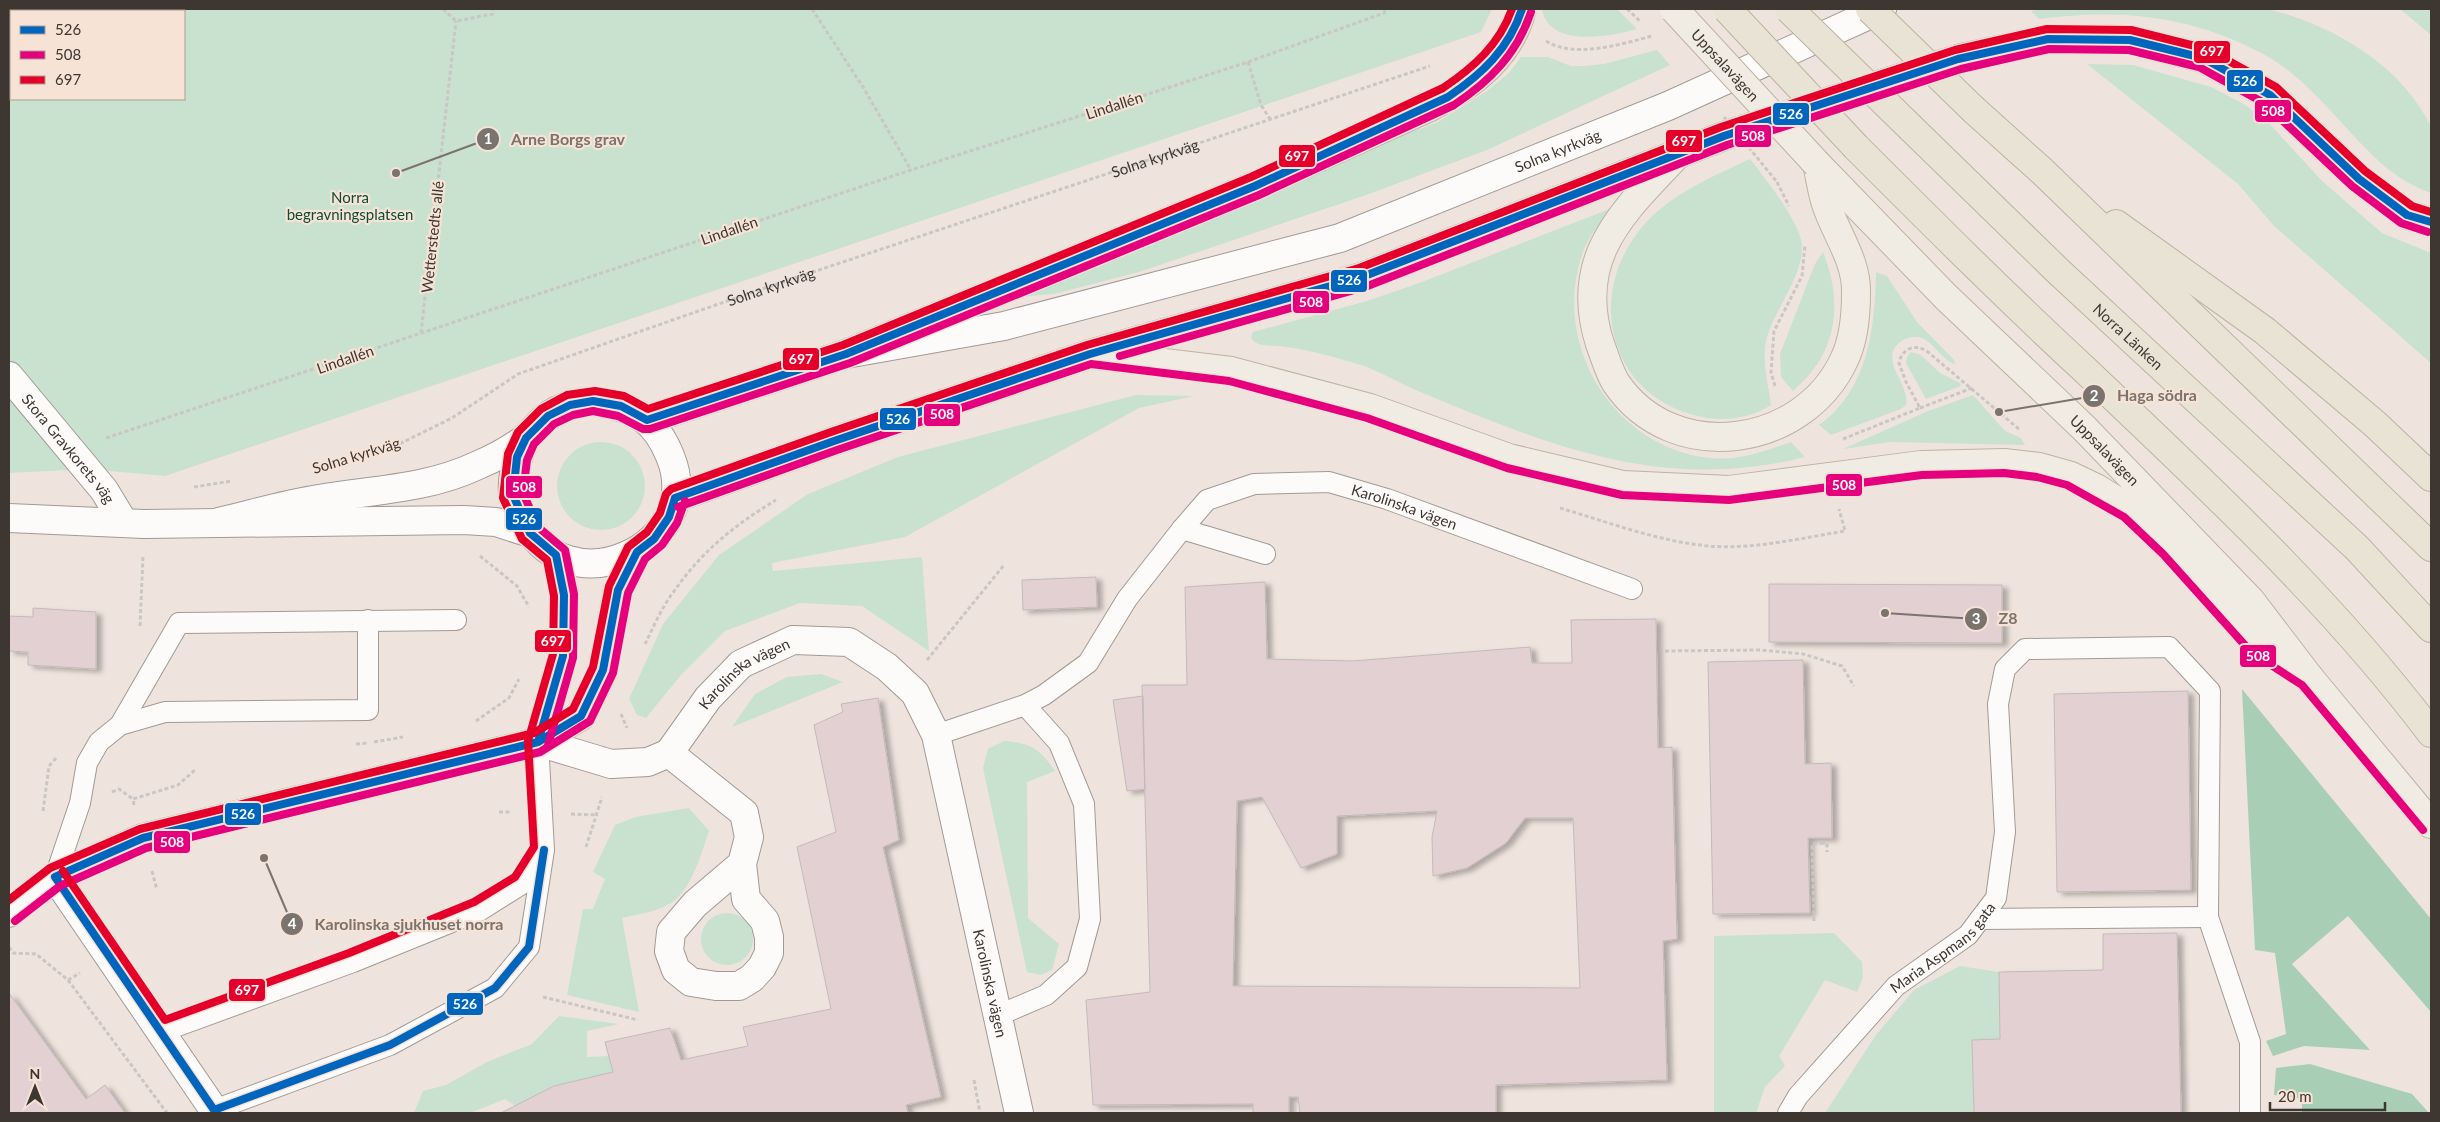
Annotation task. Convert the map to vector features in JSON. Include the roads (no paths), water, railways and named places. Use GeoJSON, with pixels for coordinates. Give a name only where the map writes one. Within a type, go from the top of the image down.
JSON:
{"type":"FeatureCollection","features":[{"type":"Feature","properties":{"kind":"highway"},"geometry":{"type":"LineString","coordinates":[[846,354],[1255,186],[1430,107],[1473,81],[1495,60],[1514,33],[1522,9]]}},
{"type":"Feature","properties":{"kind":"highway"},"geometry":{"type":"LineString","coordinates":[[1727,9],[1856,147],[2003,292],[2233,509],[2337,618],[2394,684],[2431,733]]}},
{"type":"Feature","properties":{"kind":"highway","name":"Norra Länken"},"geometry":{"type":"LineString","coordinates":[[1789,9],[2059,272],[2357,548],[2431,628]]}},
{"type":"Feature","properties":{"kind":"highway"},"geometry":{"type":"LineString","coordinates":[[1870,9],[1974,110],[2042,171],[2431,548]]}},
{"type":"Feature","properties":{"kind":"highway"},"geometry":{"type":"LineString","coordinates":[[2042,171],[2265,331],[2375,424],[2431,477]]}},
{"type":"Feature","properties":{"kind":"main road","name":"Uppsalavägen"},"geometry":{"type":"LineString","coordinates":[[1674,9],[1817,164],[1946,297],[2084,428],[2244,594],[2309,677],[2431,824]]}},
{"type":"Feature","properties":{"kind":"main road"},"geometry":{"type":"LineString","coordinates":[[1675,157],[1627,209],[1603,248],[1594,280],[1592,310],[1604,355],[1616,382],[1625,392],[1645,412],[1659,422],[1686,433],[1714,437],[1743,435],[1762,431],[1793,416],[1811,403],[1825,388],[1840,367],[1848,351],[1855,315],[1856,280],[1851,262],[1826,204],[1817,164]]}},
{"type":"Feature","properties":{"kind":"main road"},"geometry":{"type":"LineString","coordinates":[[1090,354],[1232,372],[1370,408],[1509,458],[1623,485],[1729,490],[1922,465],[2004,463],[2039,467],[2071,476],[2096,488],[2130,509],[2170,547],[2258,645],[2309,677]]}},
{"type":"Feature","properties":{"kind":"street","name":"Solna kyrkväg"},"geometry":{"type":"LineString","coordinates":[[647,420],[846,354],[1004,326],[1340,238],[1668,106],[1882,9]]}},
{"type":"Feature","properties":{"kind":"street"},"geometry":{"type":"LineString","coordinates":[[675,498],[834,441],[1090,354],[1362,277],[1675,157],[1724,136],[1958,58],[2048,39],[2130,40],[2203,58],[2270,95],[2359,179],[2407,215],[2431,222]]}},
{"type":"Feature","properties":{"kind":"street","name":"Stora Gravkorets väg"},"geometry":{"type":"LineString","coordinates":[[9,376],[104,490],[124,523]]}},
{"type":"Feature","properties":{"kind":"street","name":"Solna kyrkväg"},"geometry":{"type":"LineString","coordinates":[[9,518],[124,523],[464,520],[496,522],[530,533],[556,555],[578,563],[610,563],[637,552],[654,539],[669,517],[675,498],[674,465],[662,437],[647,420],[621,406],[593,402],[570,405],[548,416],[526,438],[503,454],[459,474],[391,490],[312,500],[219,522]]}},
{"type":"Feature","properties":{"kind":"street","name":"Solna kyrkväg"},"geometry":{"type":"LineString","coordinates":[[526,438],[517,457],[513,495],[530,533]]}},
{"type":"Feature","properties":{"kind":"street"},"geometry":{"type":"LineString","coordinates":[[9,913],[55,877],[143,838],[538,742],[581,716],[603,670],[618,590],[637,552]]}},
{"type":"Feature","properties":{"kind":"street"},"geometry":{"type":"LineString","coordinates":[[538,742],[563,656],[564,595],[556,555]]}},
{"type":"Feature","properties":{"kind":"street","name":"Karolinska vägen"},"geometry":{"type":"LineString","coordinates":[[669,753],[708,698],[741,664],[793,640],[849,642],[879,662],[915,693],[936,735],[1018,1113]]}},
{"type":"Feature","properties":{"kind":"street"},"geometry":{"type":"LineString","coordinates":[[538,742],[611,764],[648,762],[669,753],[744,813],[748,837],[742,864],[746,899],[765,921],[769,937],[769,953],[762,967],[752,978],[739,986],[716,986],[691,982],[676,970],[669,951],[671,932],[695,904],[742,864]]}},
{"type":"Feature","properties":{"kind":"street"},"geometry":{"type":"LineString","coordinates":[[55,877],[215,1111]]}},
{"type":"Feature","properties":{"kind":"lane","name":"Karolinska vägen"},"geometry":{"type":"LineString","coordinates":[[936,735],[1025,705],[1044,695],[1088,663],[1127,599],[1182,528],[1207,500],[1254,484],[1329,482],[1387,498],[1632,589]]}},
{"type":"Feature","properties":{"kind":"lane"},"geometry":{"type":"LineString","coordinates":[[1182,528],[1265,554]]}},
{"type":"Feature","properties":{"kind":"lane"},"geometry":{"type":"LineString","coordinates":[[120,725],[165,712],[368,710],[368,620]]}},
{"type":"Feature","properties":{"kind":"lane"},"geometry":{"type":"LineString","coordinates":[[55,877],[80,803],[86,763],[99,742],[120,725],[179,623],[456,620]]}},
{"type":"Feature","properties":{"kind":"lane","name":"Maria Aspmans gata"},"geometry":{"type":"LineString","coordinates":[[1788,1113],[1798,1096],[1896,986],[1968,935],[1996,898],[2005,832],[1998,704],[2005,669],[2025,649],[2169,647],[2210,691],[2208,917],[2250,1042],[2250,1113]]}},
{"type":"Feature","properties":{"kind":"lane"},"geometry":{"type":"LineString","coordinates":[[997,1016],[1046,995],[1077,967],[1090,919],[1084,804],[1059,743],[1025,705]]}},
{"type":"Feature","properties":{"kind":"lane"},"geometry":{"type":"LineString","coordinates":[[215,1111],[390,1044],[495,988],[529,947],[544,850],[538,742]]}},
{"type":"Feature","properties":{"kind":"lane"},"geometry":{"type":"LineString","coordinates":[[160,1032],[353,962],[479,911],[522,884],[544,850]]}},
{"type":"Feature","properties":{"kind":"lane"},"geometry":{"type":"LineString","coordinates":[[1980,919],[2208,917]]}},
{"type":"Feature","properties":{"kind":"place","name":"Arne Borgs grav"},"geometry":{"type":"Point","coordinates":[396,173]}},
{"type":"Feature","properties":{"kind":"place","name":"Haga södra"},"geometry":{"type":"Point","coordinates":[1999,412]}},
{"type":"Feature","properties":{"kind":"place","name":"Z8"},"geometry":{"type":"Point","coordinates":[1885,613]}},
{"type":"Feature","properties":{"kind":"place","name":"Karolinska sjukhuset norra"},"geometry":{"type":"Point","coordinates":[264,858]}},
{"type":"Feature","properties":{"kind":"park label","name":"Norra begravningsplatsen"},"geometry":{"type":"Point","coordinates":[350,206]}}]}
